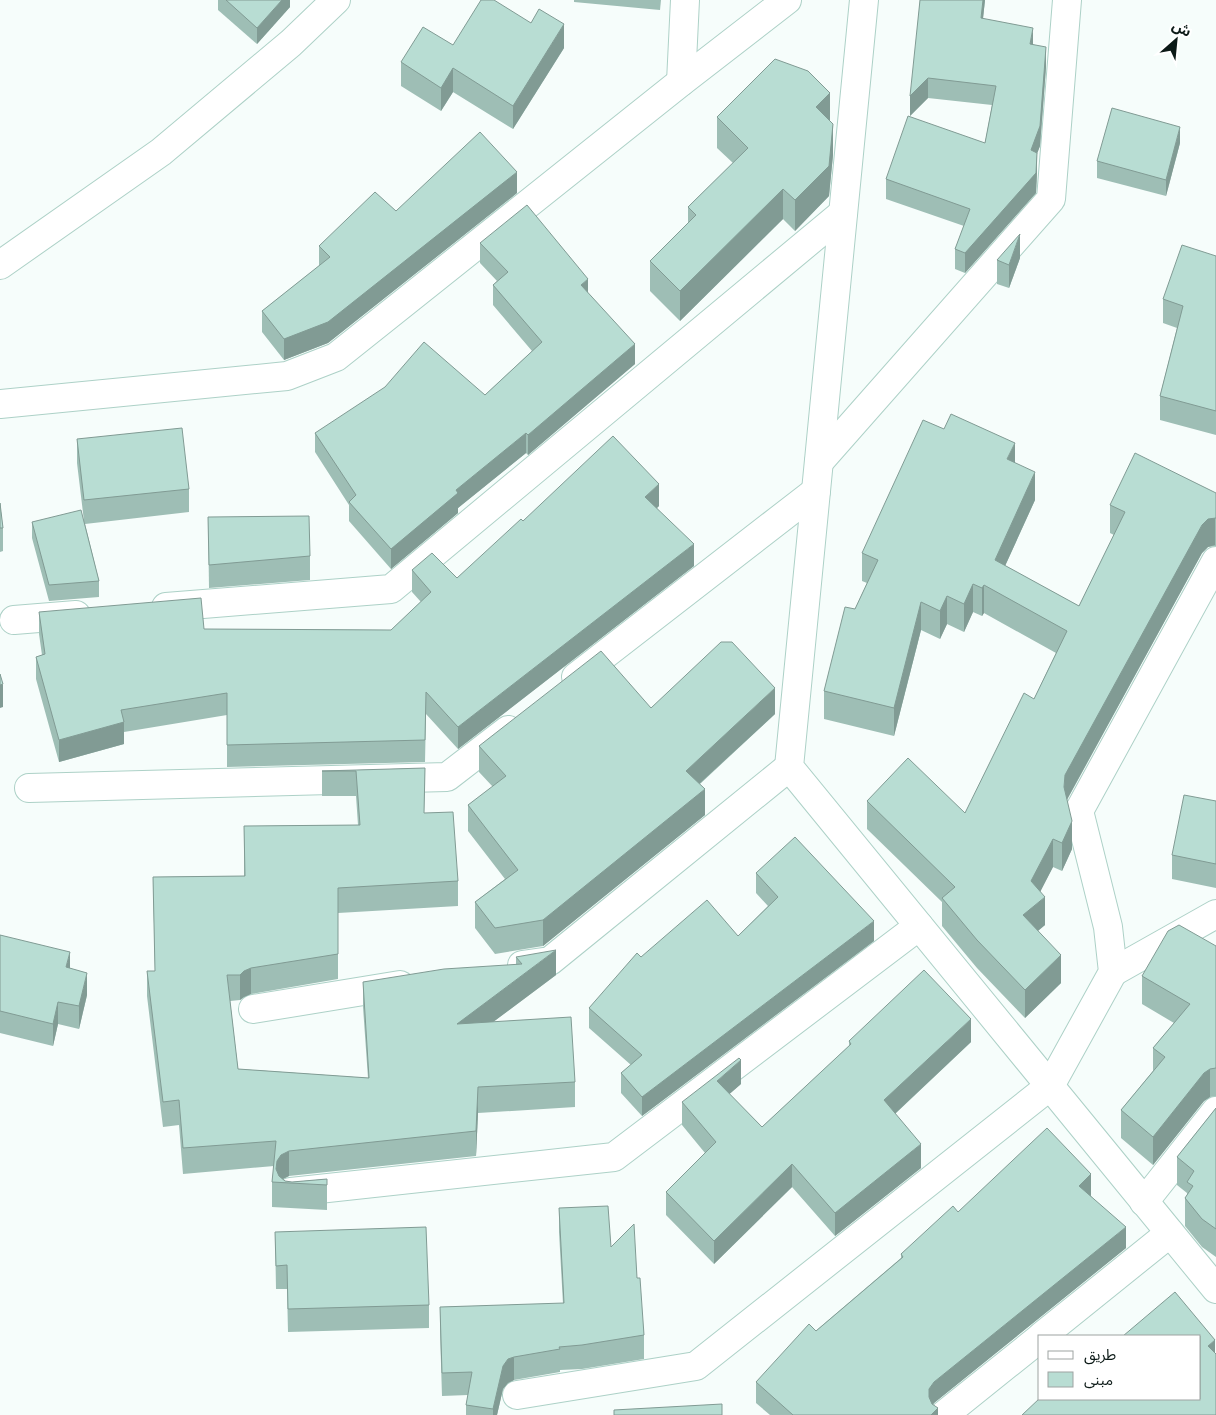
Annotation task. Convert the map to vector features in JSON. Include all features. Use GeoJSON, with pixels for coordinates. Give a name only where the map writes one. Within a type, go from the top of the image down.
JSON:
{"type":"FeatureCollection","features":[{"type":"Feature","properties":{"kind":"street"},"geometry":{"type":"LineString","coordinates":[[0,265],[162,152],[291,43],[336,0]]}},
{"type":"Feature","properties":{"kind":"street"},"geometry":{"type":"LineString","coordinates":[[681,82],[684,0]]}},
{"type":"Feature","properties":{"kind":"street"},"geometry":{"type":"LineString","coordinates":[[0,404],[287,376],[336,357],[787,0]]}},
{"type":"Feature","properties":{"kind":"street"},"geometry":{"type":"LineString","coordinates":[[864,0],[789,767],[1216,1289]]}},
{"type":"Feature","properties":{"kind":"street"},"geometry":{"type":"LineString","coordinates":[[819,462],[1051,198],[1067,0]]}},
{"type":"Feature","properties":{"kind":"street"},"geometry":{"type":"LineString","coordinates":[[143,609],[391,589],[843,213]]}},
{"type":"Feature","properties":{"kind":"street"},"geometry":{"type":"LineString","coordinates":[[557,692],[816,491]]}},
{"type":"Feature","properties":{"kind":"street"},"geometry":{"type":"LineString","coordinates":[[1113,972],[1108,926],[1079,811],[1216,561]]}},
{"type":"Feature","properties":{"kind":"street"},"geometry":{"type":"LineString","coordinates":[[14,620],[103,612]]}},
{"type":"Feature","properties":{"kind":"street"},"geometry":{"type":"LineString","coordinates":[[29,788],[447,777],[526,716]]}},
{"type":"Feature","properties":{"kind":"street"},"geometry":{"type":"LineString","coordinates":[[502,969],[550,961],[789,767]]}},
{"type":"Feature","properties":{"kind":"street"},"geometry":{"type":"LineString","coordinates":[[517,1395],[696,1366],[1050,1086],[1113,972],[1216,914]]}},
{"type":"Feature","properties":{"kind":"street"},"geometry":{"type":"LineString","coordinates":[[291,1192],[614,1157],[919,926]]}},
{"type":"Feature","properties":{"kind":"street"},"geometry":{"type":"LineString","coordinates":[[253,1009],[425,981]]}},
{"type":"Feature","properties":{"kind":"street"},"geometry":{"type":"LineString","coordinates":[[1144,1202],[1216,1111]]}},
{"type":"Feature","properties":{"kind":"street"},"geometry":{"type":"LineString","coordinates":[[1043,1335],[1170,1233]]}},
{"type":"Feature","properties":{"kind":"street"},"geometry":{"type":"LineString","coordinates":[[944,1415],[1038,1339]]}},
{"type":"Feature","properties":{"kind":"building"},"geometry":{"type":"Polygon","coordinates":[[[226,0],[282,0],[257,28],[226,0]]]}},
{"type":"Feature","properties":{"kind":"building"},"geometry":{"type":"Polygon","coordinates":[[[481,0],[494,0],[531,23],[539,9],[564,24],[513,106],[453,68],[441,88],[401,62],[423,27],[453,45],[481,0]]]}},
{"type":"Feature","properties":{"kind":"building"},"geometry":{"type":"Polygon","coordinates":[[[920,0],[983,0],[981,18],[1033,28],[1030,44],[1046,47],[1040,126],[1031,150],[1037,153],[1036,173],[965,253],[955,249],[970,209],[886,179],[908,116],[985,143],[996,86],[928,78],[910,96],[920,0]]]}},
{"type":"Feature","properties":{"kind":"building"},"geometry":{"type":"Polygon","coordinates":[[[775,59],[808,71],[830,93],[816,107],[833,124],[829,166],[795,200],[783,189],[680,291],[650,261],[696,215],[688,207],[748,148],[717,117],[775,59]]]}},
{"type":"Feature","properties":{"kind":"building"},"geometry":{"type":"Polygon","coordinates":[[[1112,108],[1180,127],[1166,180],[1097,161],[1112,108]]]}},
{"type":"Feature","properties":{"kind":"building"},"geometry":{"type":"Polygon","coordinates":[[[480,132],[517,172],[328,322],[284,339],[262,311],[330,257],[319,246],[375,192],[396,211],[480,132]]]}},
{"type":"Feature","properties":{"kind":"building"},"geometry":{"type":"Polygon","coordinates":[[[527,205],[588,279],[581,285],[635,344],[528,435],[526,433],[456,490],[458,493],[391,549],[349,502],[356,495],[315,433],[385,387],[424,342],[485,395],[542,342],[493,285],[508,272],[480,243],[527,205]]]}},
{"type":"Feature","properties":{"kind":"building"},"geometry":{"type":"Polygon","coordinates":[[[1020,234],[1009,265],[997,260],[1020,234]]]}},
{"type":"Feature","properties":{"kind":"building"},"geometry":{"type":"Polygon","coordinates":[[[1182,245],[1216,256],[1216,411],[1160,396],[1183,306],[1163,299],[1182,245]]]}},
{"type":"Feature","properties":{"kind":"building"},"geometry":{"type":"Polygon","coordinates":[[[951,414],[1015,443],[1007,459],[1035,472],[995,560],[1079,606],[1125,512],[1110,505],[1135,453],[1216,493],[1216,518],[1208,519],[1202,525],[1065,775],[1064,787],[1072,821],[1062,843],[1053,839],[1031,881],[1045,897],[1023,915],[1061,955],[1025,990],[977,940],[942,898],[955,887],[867,801],[908,758],[965,813],[1024,693],[1034,699],[1067,631],[984,585],[982,588],[973,584],[964,604],[947,596],[940,611],[921,602],[894,708],[824,691],[845,607],[855,609],[878,560],[862,553],[923,420],[944,429],[951,414]]]}},
{"type":"Feature","properties":{"kind":"building"},"geometry":{"type":"Polygon","coordinates":[[[182,428],[189,489],[84,500],[77,439],[182,428]]]}},
{"type":"Feature","properties":{"kind":"building"},"geometry":{"type":"Polygon","coordinates":[[[613,436],[659,484],[645,497],[694,544],[458,727],[426,692],[425,740],[227,745],[227,693],[121,710],[124,722],[59,740],[36,657],[45,654],[39,612],[201,598],[204,629],[391,630],[431,592],[412,570],[432,553],[457,578],[521,519],[523,521],[613,436]]]}},
{"type":"Feature","properties":{"kind":"building"},"geometry":{"type":"Polygon","coordinates":[[[0,503],[3,528],[0,528],[0,503]]]}},
{"type":"Feature","properties":{"kind":"building"},"geometry":{"type":"Polygon","coordinates":[[[81,510],[99,581],[49,585],[32,522],[81,510]]]}},
{"type":"Feature","properties":{"kind":"building"},"geometry":{"type":"Polygon","coordinates":[[[309,516],[310,556],[209,565],[208,517],[309,516]]]}},
{"type":"Feature","properties":{"kind":"building"},"geometry":{"type":"Polygon","coordinates":[[[721,642],[732,642],[775,688],[686,771],[705,789],[543,920],[495,928],[475,902],[518,870],[468,805],[506,776],[479,746],[601,651],[651,708],[721,642]]]}},
{"type":"Feature","properties":{"kind":"building"},"geometry":{"type":"Polygon","coordinates":[[[0,674],[3,684],[0,685],[0,674]]]}},
{"type":"Feature","properties":{"kind":"building"},"geometry":{"type":"Polygon","coordinates":[[[425,768],[424,813],[453,812],[458,881],[338,888],[338,954],[251,968],[240,975],[227,975],[238,1069],[369,1078],[363,982],[444,969],[522,964],[516,957],[556,950],[457,1024],[571,1017],[575,1082],[478,1087],[476,1131],[289,1151],[281,1155],[277,1161],[276,1169],[279,1176],[285,1181],[327,1179],[327,1185],[272,1182],[276,1141],[183,1148],[179,1100],[163,1102],[147,971],[155,971],[153,877],[245,876],[244,826],[360,825],[356,771],[322,771],[425,768]]]}},
{"type":"Feature","properties":{"kind":"building"},"geometry":{"type":"Polygon","coordinates":[[[1184,795],[1216,801],[1216,864],[1172,855],[1184,795]]]}},
{"type":"Feature","properties":{"kind":"building"},"geometry":{"type":"Polygon","coordinates":[[[795,837],[874,921],[642,1097],[621,1073],[642,1055],[589,1008],[637,953],[641,957],[707,900],[738,936],[778,897],[756,873],[795,837]]]}},
{"type":"Feature","properties":{"kind":"building"},"geometry":{"type":"Polygon","coordinates":[[[1179,925],[1216,946],[1216,1068],[1204,1073],[1153,1137],[1121,1110],[1165,1057],[1153,1048],[1190,1004],[1142,976],[1168,931],[1179,925]]]}},
{"type":"Feature","properties":{"kind":"building"},"geometry":{"type":"Polygon","coordinates":[[[0,935],[70,952],[66,967],[87,973],[79,1006],[58,1002],[53,1024],[0,1011],[0,935]]]}},
{"type":"Feature","properties":{"kind":"building"},"geometry":{"type":"Polygon","coordinates":[[[924,970],[971,1019],[884,1100],[921,1144],[835,1213],[792,1164],[714,1241],[666,1192],[716,1142],[682,1102],[739,1058],[741,1060],[717,1081],[762,1127],[851,1044],[849,1041],[924,970]]]}},
{"type":"Feature","properties":{"kind":"building"},"geometry":{"type":"Polygon","coordinates":[[[1216,1108],[1216,1229],[1202,1219],[1185,1198],[1193,1186],[1187,1182],[1194,1171],[1177,1157],[1216,1108]]]}},
{"type":"Feature","properties":{"kind":"building"},"geometry":{"type":"Polygon","coordinates":[[[1047,1128],[1091,1174],[1079,1186],[1126,1227],[934,1382],[929,1389],[929,1397],[932,1404],[938,1408],[931,1415],[793,1415],[756,1382],[809,1324],[816,1331],[903,1257],[901,1254],[953,1206],[958,1212],[1047,1128]]]}},
{"type":"Feature","properties":{"kind":"building"},"geometry":{"type":"Polygon","coordinates":[[[608,1206],[611,1247],[634,1224],[637,1278],[640,1278],[644,1335],[559,1347],[560,1349],[508,1359],[503,1366],[493,1409],[466,1405],[472,1372],[442,1373],[440,1307],[564,1303],[559,1208],[608,1206]]]}},
{"type":"Feature","properties":{"kind":"building"},"geometry":{"type":"Polygon","coordinates":[[[426,1227],[429,1305],[288,1309],[287,1265],[276,1266],[275,1232],[426,1227]]]}},
{"type":"Feature","properties":{"kind":"building"},"geometry":{"type":"Polygon","coordinates":[[[1175,1292],[1215,1340],[1208,1346],[1216,1354],[1216,1415],[1022,1415],[1038,1400],[1201,1400],[1201,1335],[1124,1335],[1175,1292]]]}},
{"type":"Feature","properties":{"kind":"building"},"geometry":{"type":"Polygon","coordinates":[[[722,1404],[722,1415],[614,1415],[614,1410],[722,1404]]]}}]}
